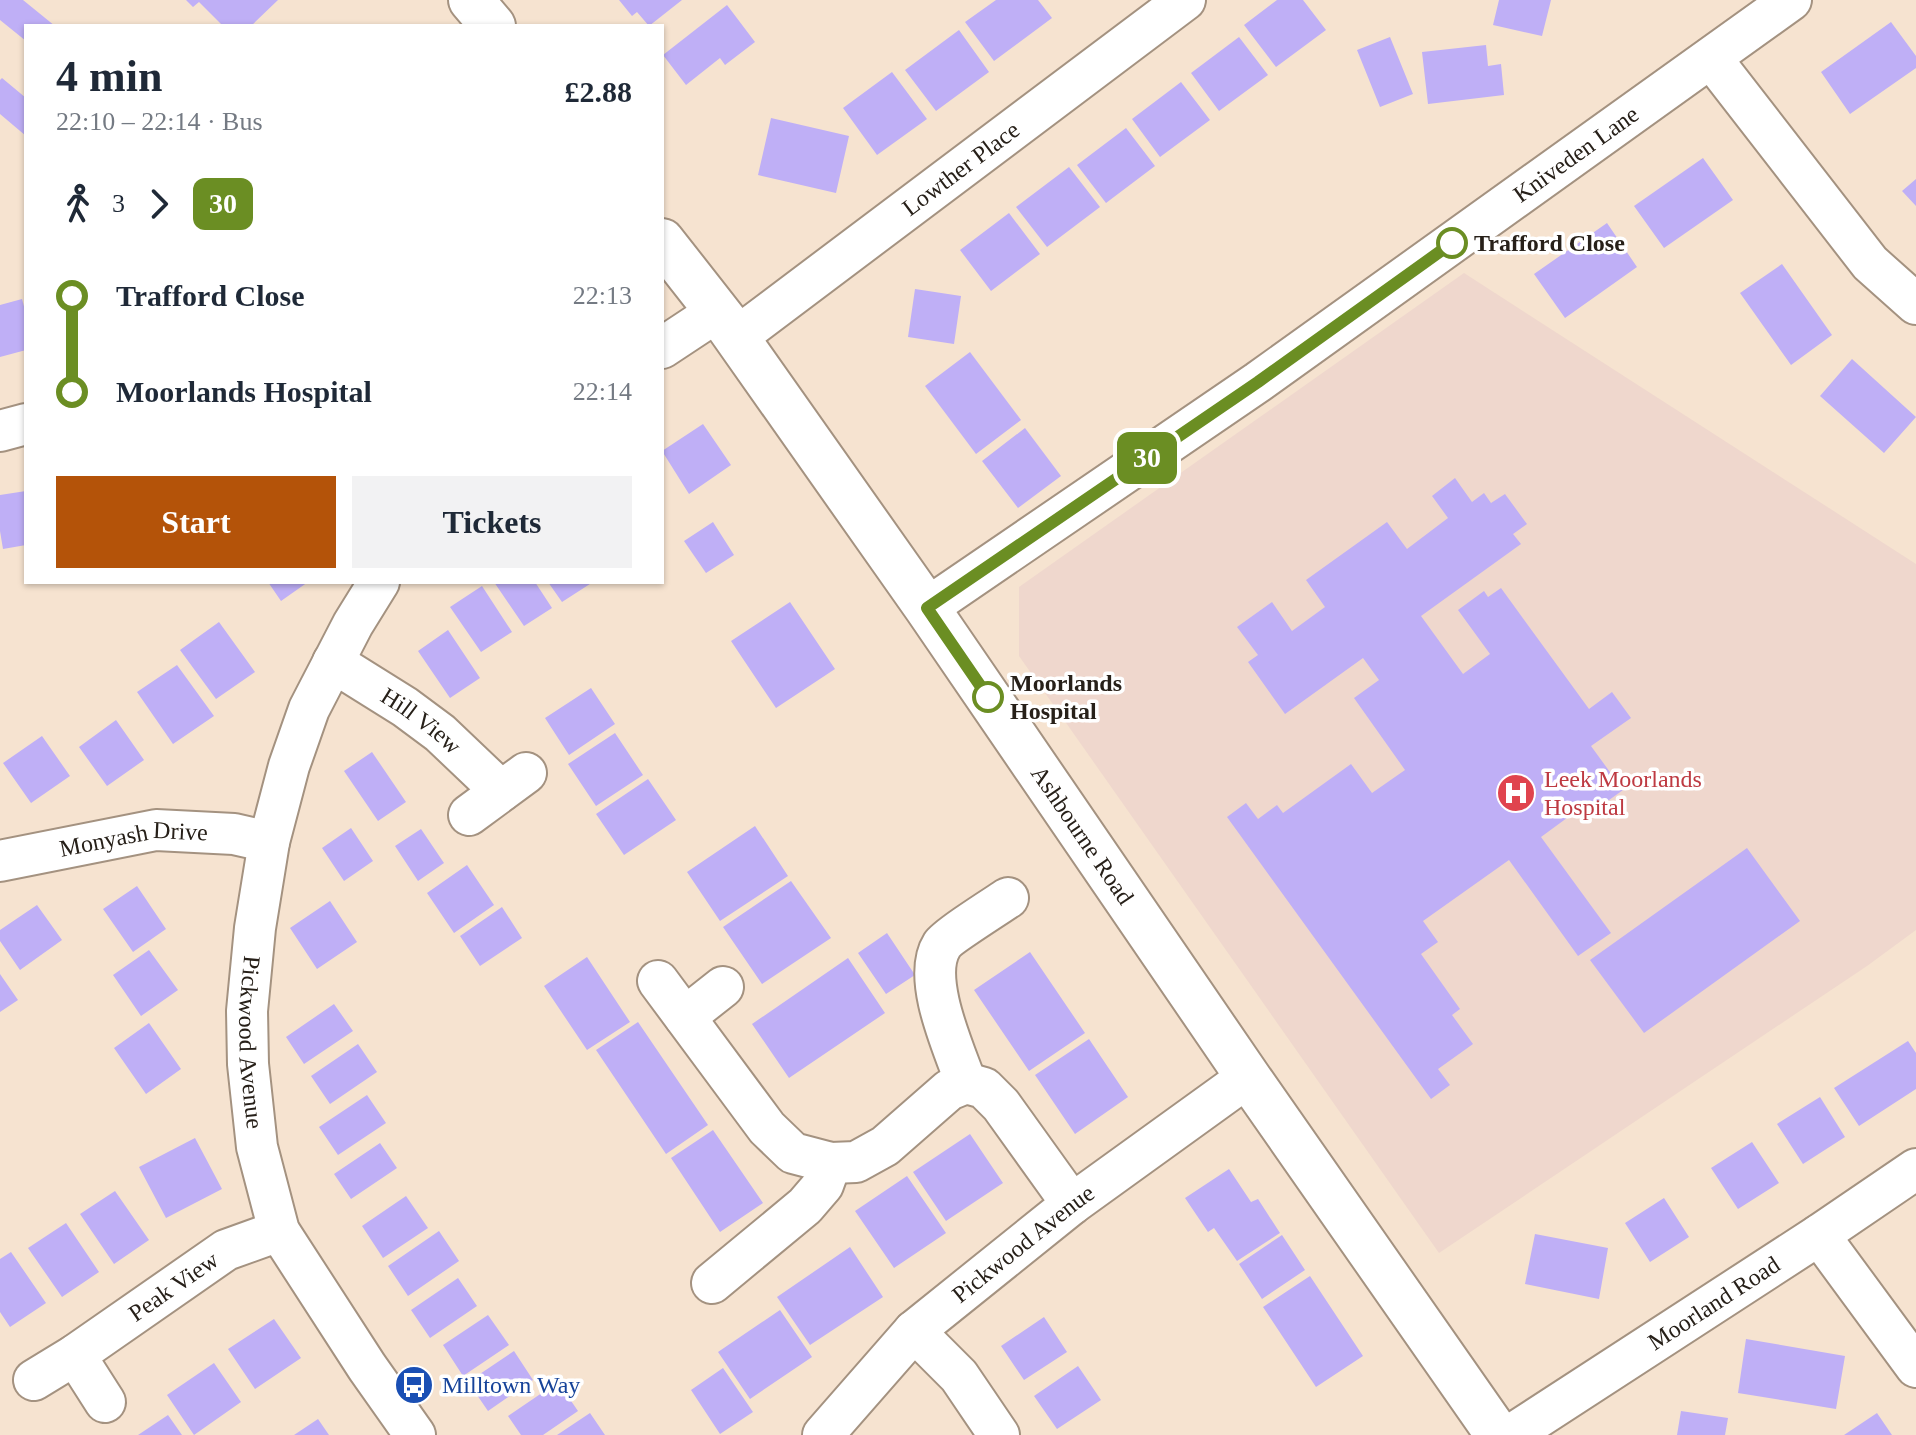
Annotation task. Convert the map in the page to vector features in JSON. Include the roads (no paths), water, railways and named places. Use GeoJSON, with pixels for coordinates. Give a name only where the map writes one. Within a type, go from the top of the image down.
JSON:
{"type":"FeatureCollection","features":[{"type":"Feature","properties":{"kind":"highway","name":"Ashbourne Road"},"geometry":{"type":"LineString","coordinates":[[664,244],[727,324],[927,608],[1498,1435]]}},
{"type":"Feature","properties":{"kind":"street","name":"Lowther Place"},"geometry":{"type":"LineString","coordinates":[[727,324],[1185,0]]}},
{"type":"Feature","properties":{"kind":"street","name":"Kniveden Lane"},"geometry":{"type":"LineString","coordinates":[[927,608],[1258,382],[1791,0]]}},
{"type":"Feature","properties":{"kind":"street"},"geometry":{"type":"LineString","coordinates":[[1711,58],[1870,263],[1916,304]]}},
{"type":"Feature","properties":{"kind":"street"},"geometry":{"type":"LineString","coordinates":[[664,347],[727,324]]}},
{"type":"Feature","properties":{"kind":"street"},"geometry":{"type":"LineString","coordinates":[[0,431],[24,425]]}},
{"type":"Feature","properties":{"kind":"street","name":"Pickwood Avenue"},"geometry":{"type":"LineString","coordinates":[[378,584],[309,709],[289,766],[269,842],[255,928],[247,1011],[248,1051],[257,1147],[279,1231],[415,1435]]}},
{"type":"Feature","properties":{"kind":"street","name":"Hill View"},"geometry":{"type":"LineString","coordinates":[[333,662],[514,782],[469,815]]}},
{"type":"Feature","properties":{"kind":"street","name":"Monyash Drive"},"geometry":{"type":"LineString","coordinates":[[0,861],[156,830],[234,834],[269,842]]}},
{"type":"Feature","properties":{"kind":"street"},"geometry":{"type":"LineString","coordinates":[[966,1083],[939,1004],[934,973],[942,944],[1008,898]]}},
{"type":"Feature","properties":{"kind":"street"},"geometry":{"type":"LineString","coordinates":[[658,981],[767,1128],[793,1153],[831,1163],[856,1162],[885,1146],[949,1090],[966,1083],[984,1088],[1001,1105],[1072,1204]]}},
{"type":"Feature","properties":{"kind":"street"},"geometry":{"type":"LineString","coordinates":[[685,1017],[723,987]]}},
{"type":"Feature","properties":{"kind":"street","name":"Pickwood Avenue"},"geometry":{"type":"LineString","coordinates":[[823,1435],[914,1331],[1072,1204],[1248,1077]]}},
{"type":"Feature","properties":{"kind":"street"},"geometry":{"type":"LineString","coordinates":[[712,1283],[805,1206],[823,1185],[831,1163]]}},
{"type":"Feature","properties":{"kind":"street","name":"Moorland Road"},"geometry":{"type":"LineString","coordinates":[[1511,1435],[1916,1169]]}},
{"type":"Feature","properties":{"kind":"street","name":"Peak View"},"geometry":{"type":"LineString","coordinates":[[34,1380],[226,1250],[279,1231]]}},
{"type":"Feature","properties":{"kind":"street"},"geometry":{"type":"LineString","coordinates":[[1819,1235],[1916,1367]]}},
{"type":"Feature","properties":{"kind":"street"},"geometry":{"type":"LineString","coordinates":[[914,1331],[959,1376],[999,1435]]}},
{"type":"Feature","properties":{"kind":"street"},"geometry":{"type":"LineString","coordinates":[[75,1355],[105,1402]]}},
{"type":"Feature","properties":{"kind":"place","name":"Trafford Close"},"geometry":{"type":"Point","coordinates":[1452,243]}},
{"type":"Feature","properties":{"kind":"place","name":"Moorlands Hospital"},"geometry":{"type":"Point","coordinates":[988,697]}},
{"type":"Feature","properties":{"kind":"place","name":"Leek Moorlands Hospital"},"geometry":{"type":"Point","coordinates":[1516,793]}},
{"type":"Feature","properties":{"kind":"place","name":"Milltown Way"},"geometry":{"type":"Point","coordinates":[414,1385]}}]}
